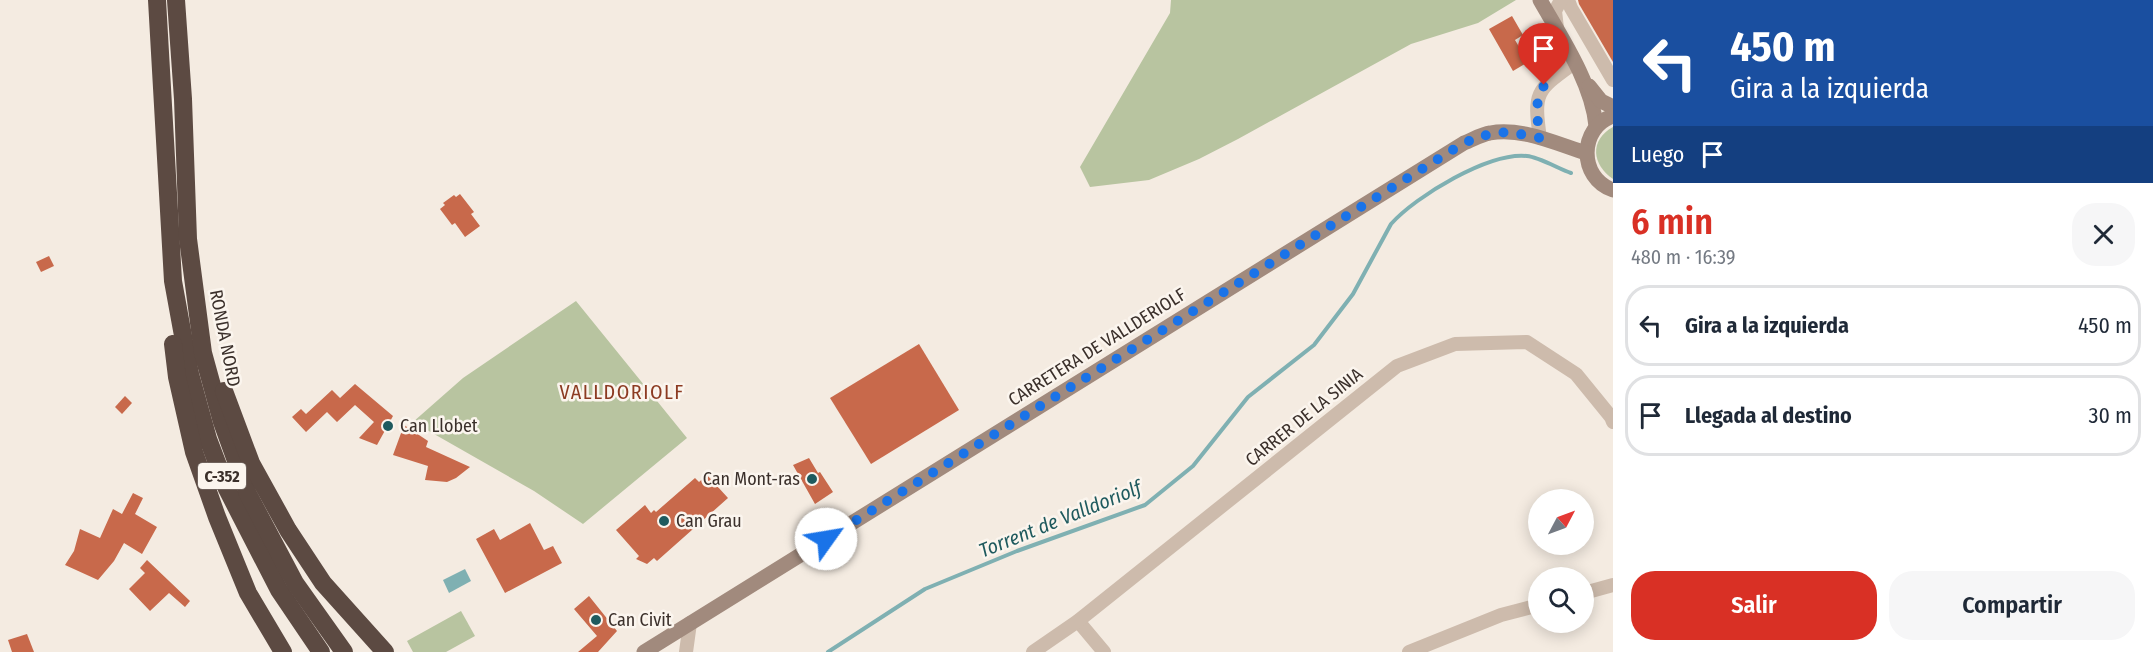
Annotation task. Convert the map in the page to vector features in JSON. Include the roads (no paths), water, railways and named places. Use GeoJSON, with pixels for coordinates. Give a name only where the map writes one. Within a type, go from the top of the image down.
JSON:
{"type":"FeatureCollection","features":[{"type":"Feature","properties":{"kind":"highway","name":"C-352"},"geometry":{"type":"LineString","coordinates":[[157,0],[173,281],[190,374],[208,439],[227,489],[279,590],[321,652]]}},
{"type":"Feature","properties":{"kind":"highway","name":"RONDA NORD"},"geometry":{"type":"LineString","coordinates":[[176,0],[183,99],[188,239],[203,353],[222,422],[249,494],[295,583],[344,652]]}},
{"type":"Feature","properties":{"kind":"highway"},"geometry":{"type":"LineString","coordinates":[[173,281],[167,306],[177,377],[194,452],[216,517],[248,593],[283,652]]}},
{"type":"Feature","properties":{"kind":"highway"},"geometry":{"type":"LineString","coordinates":[[196,308],[251,463],[283,520],[323,583],[385,652]]}},
{"type":"Feature","properties":{"kind":"street"},"geometry":{"type":"LineString","coordinates":[[1540,0],[1582,76],[1602,101],[1613,107]]}},
{"type":"Feature","properties":{"kind":"street"},"geometry":{"type":"LineString","coordinates":[[1557,30],[1555,10],[1561,0]]}},
{"type":"Feature","properties":{"kind":"street"},"geometry":{"type":"LineString","coordinates":[[1568,0],[1570,8],[1613,80]]}},
{"type":"Feature","properties":{"kind":"street"},"geometry":{"type":"LineString","coordinates":[[1540,138],[1536,108],[1544,85],[1574,63]]}},
{"type":"Feature","properties":{"kind":"street"},"geometry":{"type":"LineString","coordinates":[[1582,76],[1594,109],[1596,126]]}},
{"type":"Feature","properties":{"kind":"street"},"geometry":{"type":"LineString","coordinates":[[1613,116],[1596,126],[1590,134],[1586,153],[1588,167],[1597,180],[1613,190]]}},
{"type":"Feature","properties":{"kind":"street","name":"CARRETERA DE VALLDERIOLF"},"geometry":{"type":"LineString","coordinates":[[644,652],[1464,143],[1490,133],[1512,132],[1540,138],[1586,153]]}},
{"type":"Feature","properties":{"kind":"street","name":"CARRER DE LA SINIA"},"geometry":{"type":"LineString","coordinates":[[1033,652],[1078,621],[1397,366],[1455,344],[1527,342],[1576,374],[1613,422]]}},
{"type":"Feature","properties":{"kind":"street"},"geometry":{"type":"LineString","coordinates":[[1594,590],[1613,585]]}},
{"type":"Feature","properties":{"kind":"street"},"geometry":{"type":"LineString","coordinates":[[1409,652],[1501,615],[1528,608]]}},
{"type":"Feature","properties":{"kind":"street"},"geometry":{"type":"LineString","coordinates":[[1078,621],[1104,652]]}},
{"type":"Feature","properties":{"kind":"street"},"geometry":{"type":"LineString","coordinates":[[686,652],[690,623]]}},
{"type":"Feature","properties":{"kind":"water"},"geometry":{"type":"Polygon","coordinates":[[[465,569],[471,581],[449,593],[443,580],[465,569]]]}},
{"type":"Feature","properties":{"kind":"waterway","name":"Torrent de Valldoriolf"},"geometry":{"type":"LineString","coordinates":[[828,652],[925,589],[1017,551],[1145,505],[1193,466],[1248,397],[1314,345],[1353,294],[1391,224],[1417,201],[1435,189],[1474,168],[1511,157],[1532,157],[1571,173]]}},
{"type":"Feature","properties":{"kind":"place","name":"Can Llobet"},"geometry":{"type":"Point","coordinates":[388,426]}},
{"type":"Feature","properties":{"kind":"place","name":"Can Mont-ras"},"geometry":{"type":"Point","coordinates":[812,479]}},
{"type":"Feature","properties":{"kind":"place","name":"Can Grau"},"geometry":{"type":"Point","coordinates":[664,521]}},
{"type":"Feature","properties":{"kind":"place","name":"Can Civit"},"geometry":{"type":"Point","coordinates":[596,620]}},
{"type":"Feature","properties":{"kind":"district","name":"VALLDORIOLF"},"geometry":{"type":"Point","coordinates":[622,392]}}]}
